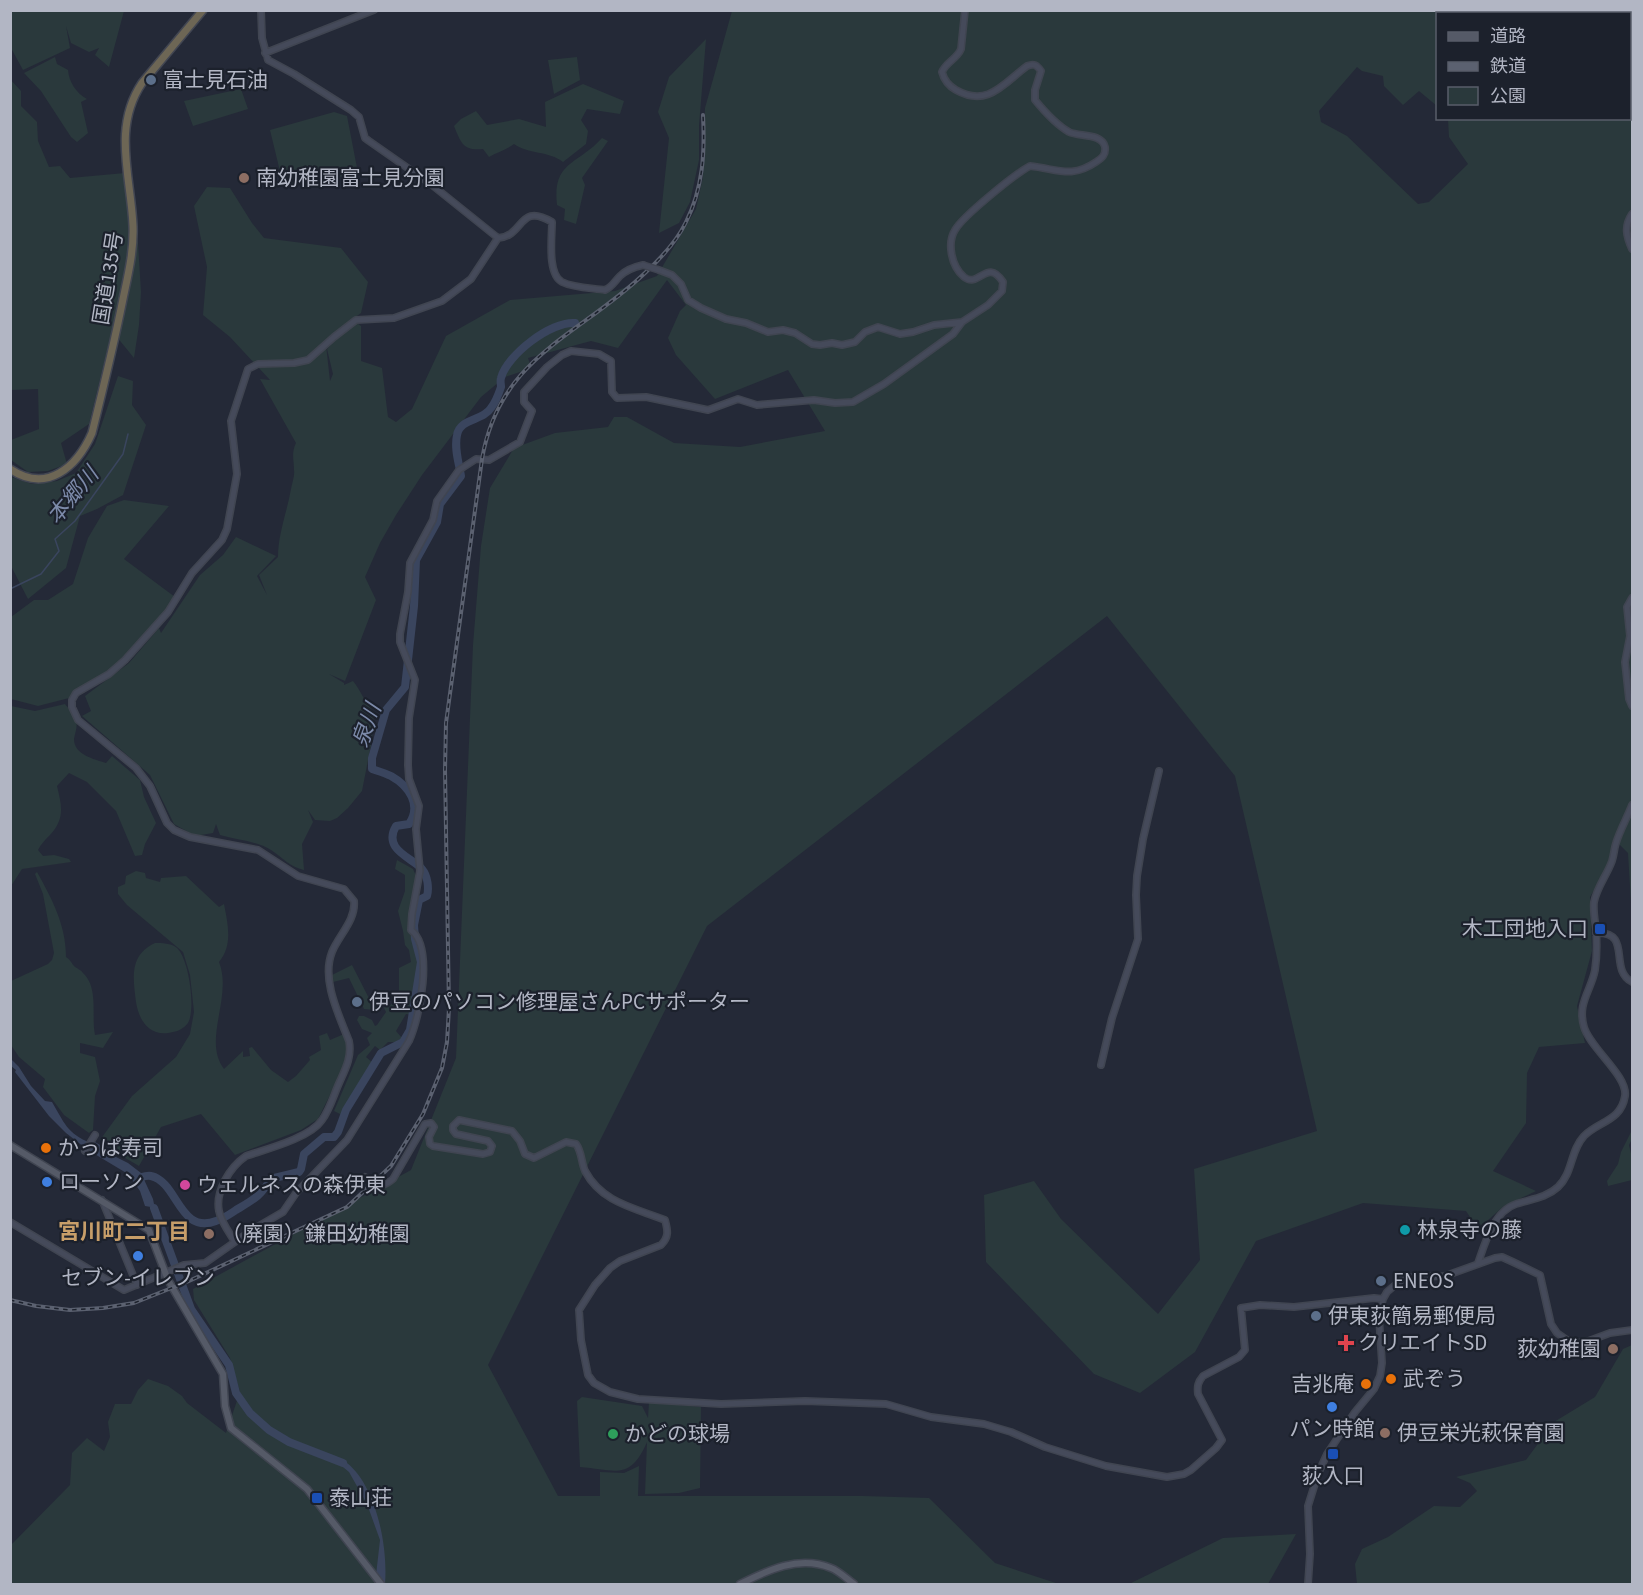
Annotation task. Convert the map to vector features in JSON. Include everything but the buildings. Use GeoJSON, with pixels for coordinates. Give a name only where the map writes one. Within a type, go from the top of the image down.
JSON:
{"type":"FeatureCollection","features":[{"type":"Feature","properties":{"kind":"highway","name":"国道135号"},"geometry":{"type":"LineString","coordinates":[[10,469],[28,478],[40,479],[56,476],[78,457],[92,433],[133,252],[132,215],[124,147],[128,115],[142,83],[203,10]]}},
{"type":"Feature","properties":{"kind":"main road"},"geometry":{"type":"LineString","coordinates":[[10,1145],[149,1230],[167,1272],[223,1374],[225,1406],[231,1428],[307,1489],[381,1584]]}},
{"type":"Feature","properties":{"kind":"main road"},"geometry":{"type":"LineString","coordinates":[[740,1584],[759,1574],[794,1563],[816,1564],[833,1569],[854,1584]]}},
{"type":"Feature","properties":{"kind":"street"},"geometry":{"type":"LineString","coordinates":[[261,10],[262,39],[265,53],[271,63],[279,65],[351,110],[359,117],[365,138],[432,185],[498,238]]}},
{"type":"Feature","properties":{"kind":"street"},"geometry":{"type":"LineString","coordinates":[[265,53],[374,10]]}},
{"type":"Feature","properties":{"kind":"street"},"geometry":{"type":"LineString","coordinates":[[10,1222],[124,1290],[184,1265],[205,1263],[252,1230],[283,1212],[296,1193],[347,1140],[409,1041],[416,1025],[419,1009],[424,963],[417,935],[411,930],[420,868],[416,829],[419,806],[409,778],[408,765],[409,718],[415,680],[400,642],[400,634],[408,592],[410,563],[433,520],[438,501],[464,466],[476,459],[489,460],[520,442],[532,411],[524,402],[524,392],[562,355],[571,351],[599,354],[611,361],[612,392],[622,400],[646,397],[708,410],[738,399],[757,405],[814,400],[835,403],[853,402],[884,384],[953,334],[962,322],[988,305],[1002,291],[1004,285],[998,273],[994,272],[970,280],[964,278],[950,249],[950,240],[959,223],[1030,166],[1074,172],[1090,166],[1103,157],[1106,151],[1104,143],[1099,139],[1068,131],[1035,100],[1035,90],[1041,71],[1037,65],[1027,66],[988,96],[979,98],[966,95],[947,83],[942,72],[945,65],[959,54],[965,10]]}},
{"type":"Feature","properties":{"kind":"street"},"geometry":{"type":"LineString","coordinates":[[1632,214],[1626,229],[1632,249]]}},
{"type":"Feature","properties":{"kind":"street"},"geometry":{"type":"LineString","coordinates":[[235,1242],[221,1217],[220,1193],[234,1168],[246,1156],[302,1135],[315,1127],[322,1120],[346,1068],[351,1050],[331,987],[329,964],[333,950],[354,912],[354,901],[344,889],[298,876],[258,850],[190,837],[174,830],[167,823],[150,786],[136,768],[78,720],[73,713],[72,700],[76,693],[109,674],[125,660],[168,612],[192,573],[222,540],[227,529],[237,474],[231,421],[248,369],[258,364],[294,363],[308,360],[356,320],[394,318],[442,301],[471,279],[498,238],[510,235],[525,219],[533,215],[541,215],[552,222],[554,273],[562,282],[570,285],[605,290],[611,288],[620,276],[632,268],[643,265],[672,274],[681,284],[688,300],[701,308],[726,319],[746,323],[768,332],[783,330],[795,333],[812,344],[820,345],[832,343],[842,345],[855,342],[865,332],[878,327],[900,333],[913,332],[934,325],[962,322]]}},
{"type":"Feature","properties":{"kind":"street"},"geometry":{"type":"LineString","coordinates":[[1632,598],[1627,606],[1630,636],[1625,662],[1629,699],[1632,706]]}},
{"type":"Feature","properties":{"kind":"street"},"geometry":{"type":"LineString","coordinates":[[1101,1065],[1112,1018],[1138,939],[1137,876],[1159,771]]}},
{"type":"Feature","properties":{"kind":"street"},"geometry":{"type":"LineString","coordinates":[[1478,1263],[1498,1217],[1514,1204],[1549,1194],[1558,1186],[1567,1176],[1573,1152],[1582,1137],[1594,1127],[1612,1119],[1621,1107],[1625,1096],[1624,1085],[1592,1042],[1584,1027],[1584,996],[1594,972],[1596,933],[1593,905],[1595,897],[1612,862],[1616,842],[1632,805]]}},
{"type":"Feature","properties":{"kind":"street"},"geometry":{"type":"LineString","coordinates":[[1596,933],[1612,934],[1616,940],[1623,974],[1632,982]]}},
{"type":"Feature","properties":{"kind":"street"},"geometry":{"type":"LineString","coordinates":[[370,1181],[381,1185],[393,1179],[425,1124],[431,1123],[434,1127],[429,1137],[430,1144],[433,1146],[483,1154],[490,1152],[492,1146],[488,1141],[456,1134],[453,1126],[459,1120],[512,1131],[525,1154],[530,1157],[539,1157],[566,1142],[576,1144],[585,1171],[598,1187],[618,1204],[665,1220],[668,1231],[665,1241],[661,1245],[621,1261],[610,1268],[595,1285],[579,1310],[582,1351],[588,1375],[594,1383],[610,1392],[638,1399],[721,1404],[805,1401],[886,1404],[932,1417],[984,1424],[1011,1432],[1045,1447],[1106,1466],[1167,1477],[1184,1474],[1191,1470],[1216,1449],[1222,1440],[1198,1394],[1199,1380],[1239,1357],[1245,1350],[1241,1308],[1383,1299]]}},
{"type":"Feature","properties":{"kind":"street"},"geometry":{"type":"LineString","coordinates":[[85,1151],[95,1135]]}},
{"type":"Feature","properties":{"kind":"street"},"geometry":{"type":"LineString","coordinates":[[102,1200],[136,1285]]}},
{"type":"Feature","properties":{"kind":"street"},"geometry":{"type":"LineString","coordinates":[[1308,1584],[1310,1554],[1308,1506],[1327,1454],[1354,1412],[1374,1389],[1380,1376],[1382,1363],[1378,1336],[1379,1317],[1383,1299],[1392,1287],[1409,1277],[1445,1276],[1478,1263],[1502,1257],[1540,1275],[1551,1324],[1557,1333],[1567,1340],[1583,1343],[1610,1333],[1632,1330]]}},
{"type":"Feature","properties":{"kind":"green space"},"geometry":{"type":"Polygon","coordinates":[[[10,11],[124,11],[109,67],[95,55],[99,48],[89,52],[71,43],[66,26],[70,48],[23,70],[11,48],[10,11]]]}},
{"type":"Feature","properties":{"kind":"green space"},"geometry":{"type":"Polygon","coordinates":[[[732,11],[1632,11],[1632,908],[1628,853],[1615,840],[1607,868],[1590,897],[1592,951],[1577,1006],[1585,1043],[1539,1047],[1527,1073],[1526,1123],[1493,1171],[1536,1191],[1504,1206],[1478,1229],[1466,1211],[1363,1203],[1256,1241],[1195,1352],[1140,1393],[1094,1374],[986,1262],[984,1195],[1034,1181],[1061,1219],[1158,1314],[1200,1260],[1194,1169],[1317,1131],[1235,776],[1107,616],[707,926],[488,1365],[558,1496],[600,1496],[600,1472],[624,1473],[639,1466],[638,1496],[929,1498],[995,1563],[1059,1584],[11,1584],[10,1546],[70,1485],[72,1453],[87,1438],[104,1451],[110,1437],[108,1422],[115,1404],[131,1404],[138,1390],[148,1379],[168,1386],[226,1433],[240,1392],[230,1358],[194,1300],[193,1289],[411,1170],[456,1058],[473,645],[481,546],[490,488],[514,448],[555,433],[608,427],[614,417],[627,417],[674,443],[740,447],[825,431],[788,370],[715,399],[676,355],[668,338],[680,311],[686,305],[667,280],[618,348],[591,341],[528,358],[529,369],[505,377],[481,397],[422,475],[380,543],[365,577],[376,600],[345,681],[329,674],[344,685],[353,681],[374,712],[372,740],[362,791],[348,808],[330,821],[315,820],[308,810],[313,822],[302,844],[304,870],[265,847],[220,835],[216,824],[213,833],[195,836],[174,824],[150,775],[82,716],[91,711],[85,696],[129,663],[159,628],[161,633],[200,575],[223,555],[236,537],[276,556],[257,576],[267,595],[259,575],[278,557],[281,531],[294,477],[293,453],[296,443],[260,379],[270,380],[230,337],[203,315],[207,267],[194,206],[207,187],[230,188],[264,238],[341,248],[368,282],[361,313],[338,330],[326,345],[330,381],[333,374],[327,349],[338,337],[357,323],[361,326],[361,361],[382,368],[388,417],[396,422],[412,409],[446,336],[510,300],[615,291],[657,276],[696,209],[703,177],[705,108],[732,11]]]}},
{"type":"Feature","properties":{"kind":"green space"},"geometry":{"type":"Polygon","coordinates":[[[706,39],[699,126],[699,160],[690,202],[679,223],[659,233],[669,138],[658,112],[669,77],[706,39]]]}},
{"type":"Feature","properties":{"kind":"green space"},"geometry":{"type":"Polygon","coordinates":[[[55,57],[57,64],[68,70],[76,90],[87,99],[81,102],[88,133],[77,142],[71,137],[41,91],[24,73],[55,57]]]}},
{"type":"Feature","properties":{"kind":"green space"},"geometry":{"type":"Polygon","coordinates":[[[577,57],[580,80],[554,94],[548,60],[577,57]]]}},
{"type":"Feature","properties":{"kind":"green space"},"geometry":{"type":"Polygon","coordinates":[[[10,79],[21,91],[21,106],[37,122],[38,141],[49,167],[60,166],[70,178],[125,173],[129,215],[138,243],[141,292],[134,358],[112,331],[89,424],[61,443],[67,464],[48,471],[28,472],[11,460],[11,440],[39,429],[38,389],[11,390],[10,79]]]}},
{"type":"Feature","properties":{"kind":"green space"},"geometry":{"type":"Polygon","coordinates":[[[583,84],[624,101],[620,114],[587,109],[581,120],[588,131],[586,144],[563,162],[514,144],[489,157],[483,149],[471,149],[464,145],[454,126],[461,119],[476,111],[487,125],[519,119],[546,127],[545,102],[583,84]]]}},
{"type":"Feature","properties":{"kind":"green space"},"geometry":{"type":"Polygon","coordinates":[[[241,89],[248,109],[193,126],[184,101],[241,89]]]}},
{"type":"Feature","properties":{"kind":"green space"},"geometry":{"type":"Polygon","coordinates":[[[334,112],[347,116],[358,173],[284,188],[270,130],[334,112]]]}},
{"type":"Feature","properties":{"kind":"green space"},"geometry":{"type":"Polygon","coordinates":[[[602,138],[608,141],[582,178],[585,185],[576,224],[564,220],[565,209],[557,205],[559,180],[569,165],[602,138]]]}},
{"type":"Feature","properties":{"kind":"green space"},"geometry":{"type":"Polygon","coordinates":[[[118,376],[133,381],[132,405],[146,425],[123,495],[80,516],[66,568],[28,599],[11,566],[11,477],[32,484],[57,481],[76,473],[95,444],[118,376]]]}},
{"type":"Feature","properties":{"kind":"green space"},"geometry":{"type":"Polygon","coordinates":[[[124,500],[169,506],[124,559],[175,597],[173,606],[148,629],[118,663],[73,697],[38,706],[11,699],[11,617],[34,600],[48,600],[73,584],[88,538],[107,506],[124,500]]]}},
{"type":"Feature","properties":{"kind":"green space"},"geometry":{"type":"Polygon","coordinates":[[[65,704],[73,714],[77,725],[74,739],[77,749],[86,756],[106,763],[112,756],[140,780],[144,797],[156,823],[142,855],[135,856],[116,811],[87,782],[69,773],[57,786],[61,806],[58,823],[38,850],[43,856],[54,855],[69,859],[71,862],[22,869],[11,886],[11,706],[35,711],[65,704]]]}},
{"type":"Feature","properties":{"kind":"green space"},"geometry":{"type":"Polygon","coordinates":[[[397,860],[413,869],[418,880],[410,933],[420,962],[412,1015],[406,1014],[396,1031],[402,1038],[396,1042],[388,1042],[380,1050],[375,1046],[366,1057],[373,1063],[342,1115],[334,1111],[358,1055],[370,1045],[367,1038],[372,1033],[362,1029],[357,1020],[359,1016],[364,1016],[372,1020],[375,1026],[377,1025],[386,1012],[384,1008],[386,1005],[390,1006],[399,993],[399,968],[411,962],[398,911],[405,891],[405,875],[395,869],[397,860]]]}},
{"type":"Feature","properties":{"kind":"green space"},"geometry":{"type":"Polygon","coordinates":[[[136,871],[145,873],[146,878],[160,882],[161,878],[186,876],[219,907],[224,904],[228,942],[219,962],[223,989],[216,1045],[218,1058],[224,1069],[243,1051],[243,1057],[250,1056],[249,1048],[252,1047],[271,1070],[288,1082],[310,1060],[309,1057],[321,1050],[319,1036],[327,1033],[330,1040],[344,1034],[347,1049],[344,1067],[318,1119],[301,1130],[235,1155],[201,1114],[161,1127],[139,1166],[100,1140],[132,1096],[176,1057],[190,1034],[194,1012],[190,975],[183,952],[127,905],[118,894],[118,887],[125,884],[126,876],[136,871]]]}},
{"type":"Feature","properties":{"kind":"green space"},"geometry":{"type":"Polygon","coordinates":[[[37,872],[61,923],[66,957],[82,972],[91,986],[95,1035],[113,1032],[103,1048],[80,1043],[80,1053],[95,1057],[100,1081],[95,1096],[93,1130],[89,1133],[64,1115],[43,1087],[45,1079],[19,1057],[11,1045],[11,981],[48,964],[54,953],[43,894],[35,874],[37,872]]]}},
{"type":"Feature","properties":{"kind":"green space"},"geometry":{"type":"Polygon","coordinates":[[[155,943],[169,944],[177,948],[188,973],[191,996],[190,1016],[188,1023],[175,1032],[158,1033],[147,1027],[138,1009],[135,993],[135,968],[141,954],[155,943]]]}},
{"type":"Feature","properties":{"kind":"green space"},"geometry":{"type":"Polygon","coordinates":[[[352,965],[375,1010],[364,1009],[349,978],[333,982],[332,975],[352,965]]]}},
{"type":"Feature","properties":{"kind":"green space"},"geometry":{"type":"Polygon","coordinates":[[[1632,1130],[1629,1145],[1632,1158],[1632,1180],[1608,1186],[1607,1181],[1618,1164],[1632,1130]]]}},
{"type":"Feature","properties":{"kind":"green space"},"geometry":{"type":"Polygon","coordinates":[[[1632,1345],[1632,1584],[1357,1584],[1355,1564],[1362,1549],[1388,1537],[1434,1506],[1460,1507],[1477,1491],[1470,1483],[1456,1477],[1526,1460],[1554,1422],[1595,1397],[1623,1349],[1632,1345]]]}},
{"type":"Feature","properties":{"kind":"green space"},"geometry":{"type":"Polygon","coordinates":[[[582,1397],[642,1406],[648,1418],[649,1402],[701,1407],[700,1488],[679,1493],[645,1494],[647,1442],[641,1454],[628,1468],[613,1471],[580,1467],[577,1401],[582,1397]]]}},
{"type":"Feature","properties":{"kind":"green space"},"geometry":{"type":"Polygon","coordinates":[[[1296,1534],[1268,1584],[1129,1584],[1223,1538],[1296,1534]]]}},
{"type":"Feature","properties":{"kind":"water"},"geometry":{"type":"Polygon","coordinates":[[[11,1059],[45,1101],[52,1102],[63,1121],[76,1136],[91,1143],[95,1142],[141,1173],[153,1199],[157,1219],[151,1207],[145,1206],[140,1191],[128,1174],[88,1150],[49,1116],[11,1066],[11,1059]]]}},
{"type":"Feature","properties":{"kind":"water"},"geometry":{"type":"Polygon","coordinates":[[[326,1453],[347,1463],[366,1487],[373,1502],[385,1553],[385,1584],[375,1584],[380,1540],[367,1504],[349,1472],[331,1457],[316,1455],[326,1453]]]}},
{"type":"Feature","properties":{"kind":"waterway","name":"泉川"},"geometry":{"type":"LineString","coordinates":[[138,1178],[149,1176],[160,1180],[194,1221],[204,1223],[224,1218],[256,1197],[270,1179],[299,1172],[304,1154],[324,1137],[334,1137],[346,1110],[381,1053],[403,1042],[410,1030],[421,962],[414,925],[419,900],[427,896],[428,882],[422,869],[400,852],[393,841],[396,826],[409,824],[413,817],[412,797],[397,780],[372,769],[372,758],[386,710],[405,687],[414,606],[416,560],[437,522],[440,504],[461,476],[456,445],[459,429],[491,408],[501,387],[505,369],[521,350],[543,333],[565,324],[575,323]]}},
{"type":"Feature","properties":{"kind":"waterway","name":"本郷川"},"geometry":{"type":"LineString","coordinates":[[10,589],[41,574],[59,551],[55,539],[75,521],[123,454],[128,434]]}},
{"type":"Feature","properties":{"kind":"waterway"},"geometry":{"type":"LineString","coordinates":[[154,1208],[191,1309],[229,1365],[236,1393],[250,1413],[269,1430],[289,1442],[343,1463]]}},
{"type":"Feature","properties":{"kind":"railway"},"geometry":{"type":"LineString","coordinates":[[10,1300],[70,1310],[103,1308],[134,1303],[189,1281],[347,1207],[391,1166],[423,1114],[442,1068],[447,1042],[449,1008],[446,723],[482,459],[492,424],[506,395],[524,371],[546,350],[621,294],[663,255],[678,236],[692,209],[702,170],[703,115]]}},
{"type":"Feature","properties":{"kind":"place","name":"富士見石油"},"geometry":{"type":"Point","coordinates":[151,80]}},
{"type":"Feature","properties":{"kind":"place","name":"南幼稚園富士見分園"},"geometry":{"type":"Point","coordinates":[244,178]}},
{"type":"Feature","properties":{"kind":"place","name":"木工団地入口"},"geometry":{"type":"Point","coordinates":[1600,929]}},
{"type":"Feature","properties":{"kind":"place","name":"伊豆のパソコン修理屋さんPCサポーター"},"geometry":{"type":"Point","coordinates":[357,1002]}},
{"type":"Feature","properties":{"kind":"place","name":"かっぱ寿司"},"geometry":{"type":"Point","coordinates":[46,1148]}},
{"type":"Feature","properties":{"kind":"place","name":"ローソン"},"geometry":{"type":"Point","coordinates":[47,1182]}},
{"type":"Feature","properties":{"kind":"place","name":"ウェルネスの森伊東"},"geometry":{"type":"Point","coordinates":[185,1185]}},
{"type":"Feature","properties":{"kind":"place","name":"林泉寺の藤"},"geometry":{"type":"Point","coordinates":[1405,1230]}},
{"type":"Feature","properties":{"kind":"place","name":"（廃園）鎌田幼稚園"},"geometry":{"type":"Point","coordinates":[209,1234]}},
{"type":"Feature","properties":{"kind":"place","name":"セブン-イレブン"},"geometry":{"type":"Point","coordinates":[138,1256]}},
{"type":"Feature","properties":{"kind":"place","name":"ENEOS"},"geometry":{"type":"Point","coordinates":[1381,1281]}},
{"type":"Feature","properties":{"kind":"place","name":"伊東荻簡易郵便局"},"geometry":{"type":"Point","coordinates":[1316,1316]}},
{"type":"Feature","properties":{"kind":"place","name":"クリエイトSD"},"geometry":{"type":"Point","coordinates":[1346,1343]}},
{"type":"Feature","properties":{"kind":"place","name":"荻幼稚園"},"geometry":{"type":"Point","coordinates":[1613,1349]}},
{"type":"Feature","properties":{"kind":"place","name":"武ぞう"},"geometry":{"type":"Point","coordinates":[1391,1379]}},
{"type":"Feature","properties":{"kind":"place","name":"吉兆庵"},"geometry":{"type":"Point","coordinates":[1366,1384]}},
{"type":"Feature","properties":{"kind":"place","name":"パン時館"},"geometry":{"type":"Point","coordinates":[1332,1407]}},
{"type":"Feature","properties":{"kind":"place","name":"伊豆栄光萩保育園"},"geometry":{"type":"Point","coordinates":[1385,1433]}},
{"type":"Feature","properties":{"kind":"place","name":"かどの球場"},"geometry":{"type":"Point","coordinates":[613,1434]}},
{"type":"Feature","properties":{"kind":"place","name":"荻入口"},"geometry":{"type":"Point","coordinates":[1333,1454]}},
{"type":"Feature","properties":{"kind":"place","name":"泰山荘"},"geometry":{"type":"Point","coordinates":[317,1498]}},
{"type":"Feature","properties":{"kind":"district","name":"宮川町二丁目"},"geometry":{"type":"Point","coordinates":[124,1231]}}]}
